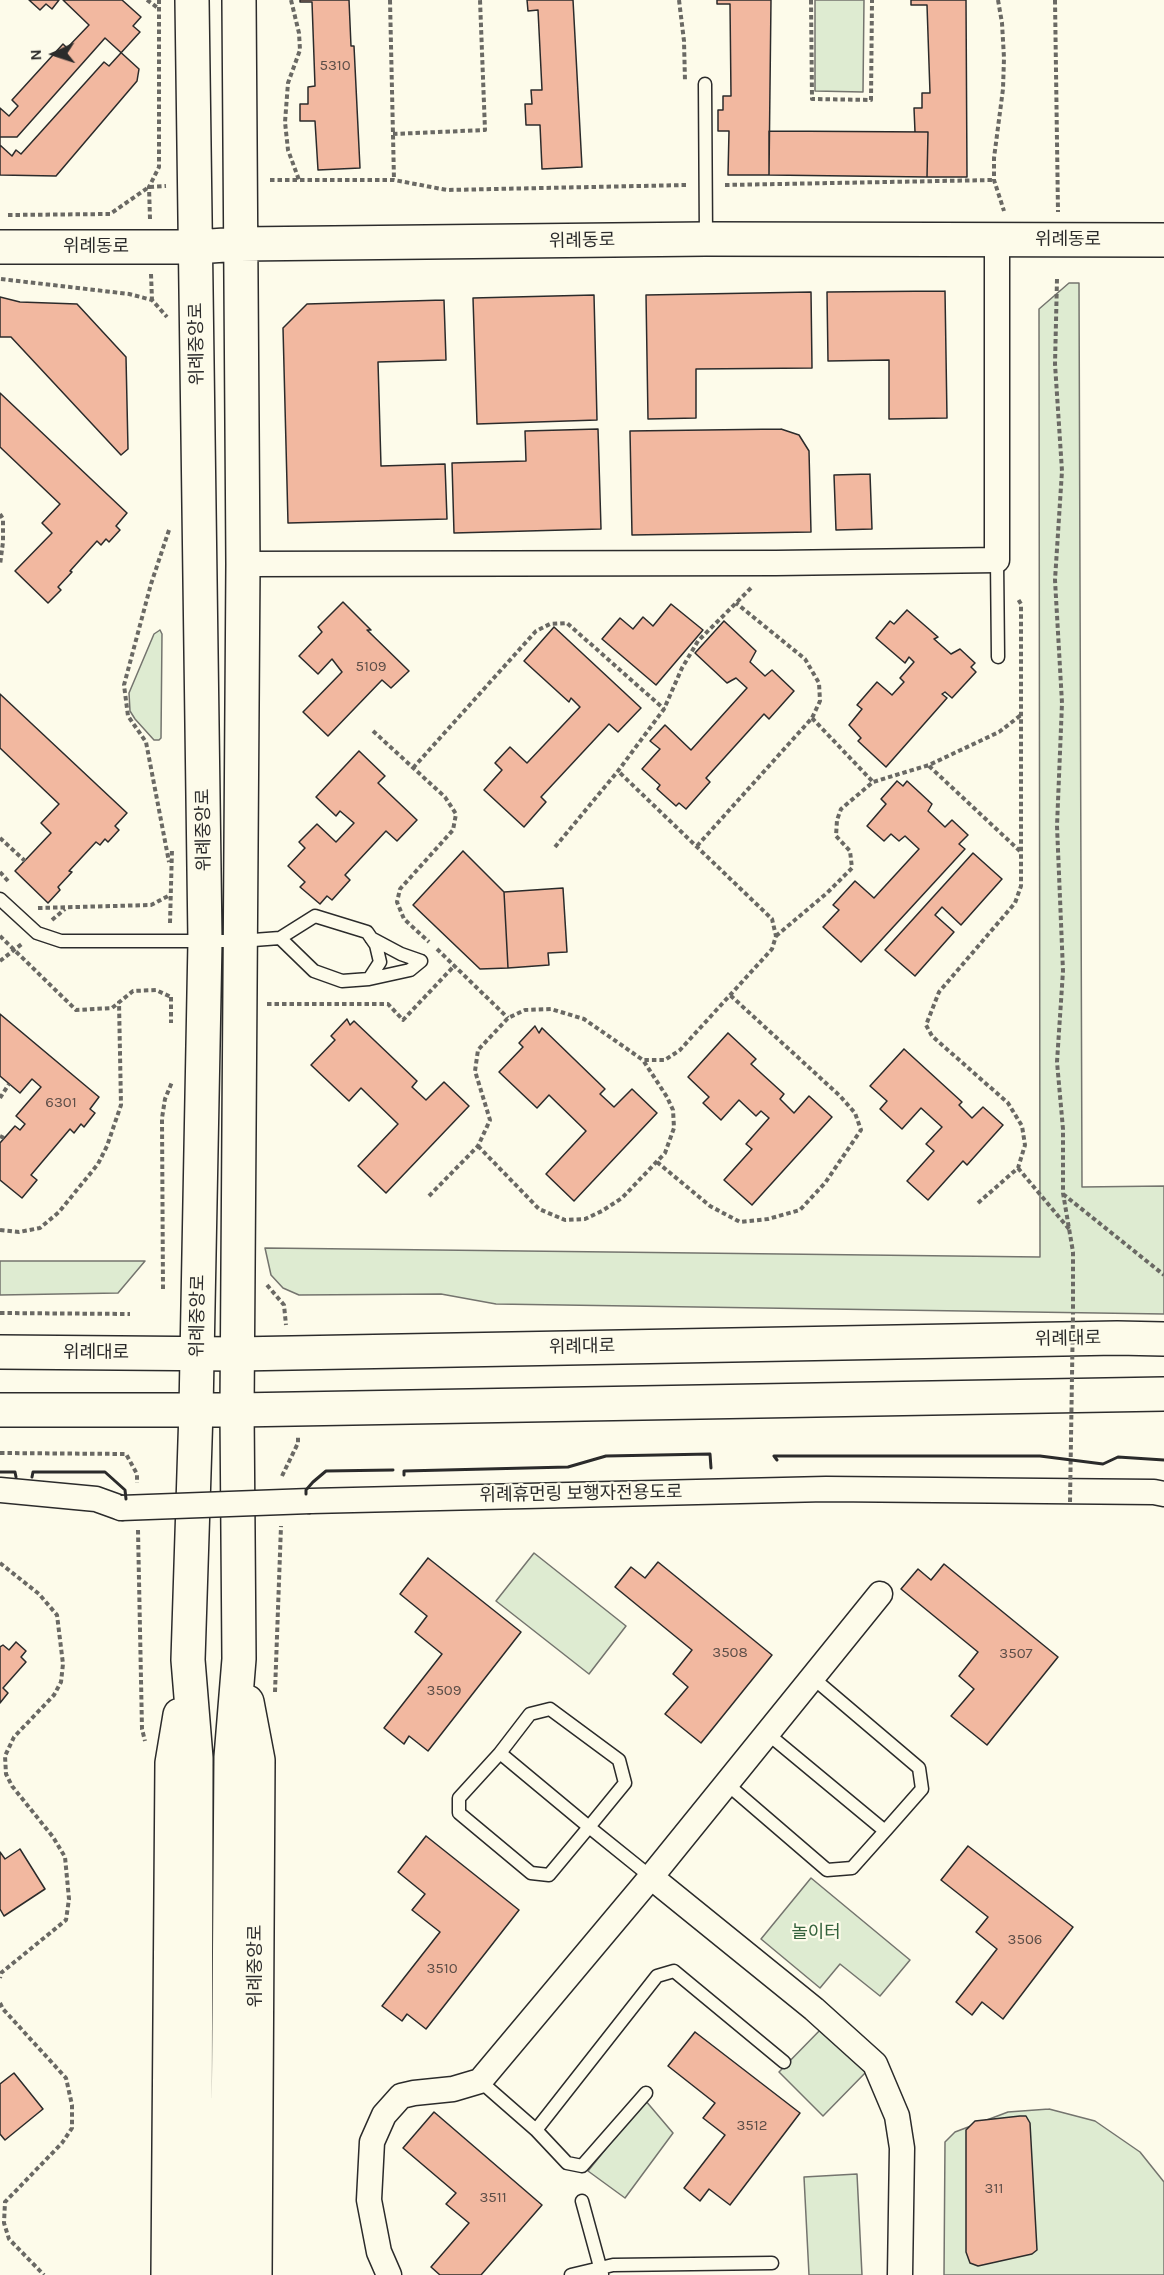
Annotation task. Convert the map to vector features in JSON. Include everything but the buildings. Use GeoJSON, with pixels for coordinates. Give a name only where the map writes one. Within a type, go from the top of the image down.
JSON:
{"type":"FeatureCollection","features":[{"type":"Feature","properties":{"kind":"main road","name":"위례중앙로"},"geometry":{"type":"LineString","coordinates":[[192,0],[205,941],[196,1410],[188,1660],[196,1758],[195,2275]]}},
{"type":"Feature","properties":{"kind":"main road","name":"위례중앙로"},"geometry":{"type":"LineString","coordinates":[[227,2275],[231,1756],[239,1659],[237,1354],[243,564],[239,0]]}},
{"type":"Feature","properties":{"kind":"main road","name":"위례동로"},"geometry":{"type":"LineString","coordinates":[[0,247],[196,247],[240,244],[706,240],[1002,229],[1164,240]]}},
{"type":"Feature","properties":{"kind":"main road","name":"위례대로"},"geometry":{"type":"LineString","coordinates":[[0,1352],[237,1354],[1105,1338],[1164,1340]]}},
{"type":"Feature","properties":{"kind":"main road"},"geometry":{"type":"LineString","coordinates":[[0,1410],[237,1410],[1164,1394]]}},
{"type":"Feature","properties":{"kind":"main road","name":"위례중앙로"},"geometry":{"type":"LineString","coordinates":[[239,1659],[258,1760],[255,2275]]}},
{"type":"Feature","properties":{"kind":"main road","name":"위례중앙로"},"geometry":{"type":"LineString","coordinates":[[168,2275],[172,1763],[188,1660]]}},
{"type":"Feature","properties":{"kind":"street"},"geometry":{"type":"LineString","coordinates":[[243,564],[776,563],[997,560],[1002,229]]}},
{"type":"Feature","properties":{"kind":"street","name":"위례휴먼링 보행자전용도로"},"geometry":{"type":"LineString","coordinates":[[0,1490],[96,1499],[121,1508],[310,1501],[826,1489],[1070,1497],[1164,1494]]}},
{"type":"Feature","properties":{"kind":"street"},"geometry":{"type":"LineString","coordinates":[[389,2275],[379,2252],[369,2200],[372,2142],[384,2115],[401,2096],[414,2092],[453,2089],[480,2081],[651,1877],[880,1594]]}},
{"type":"Feature","properties":{"kind":"street"},"geometry":{"type":"LineString","coordinates":[[651,1877],[814,2009],[875,2064],[897,2116],[902,2148],[900,2275]]}},
{"type":"Feature","properties":{"kind":"lane"},"geometry":{"type":"LineString","coordinates":[[705,84],[706,240]]}},
{"type":"Feature","properties":{"kind":"lane"},"geometry":{"type":"LineString","coordinates":[[997,560],[998,657]]}},
{"type":"Feature","properties":{"kind":"lane"},"geometry":{"type":"LineString","coordinates":[[0,899],[37,933],[61,941],[170,942],[280,938],[315,916],[367,932],[376,945],[380,963],[369,979]]}},
{"type":"Feature","properties":{"kind":"lane"},"geometry":{"type":"LineString","coordinates":[[280,938],[314,971],[342,981],[369,979],[410,970],[421,961],[401,954],[371,938]]}},
{"type":"Feature","properties":{"kind":"lane"},"geometry":{"type":"LineString","coordinates":[[727,1784],[827,1870],[852,1868],[922,1789],[919,1768],[813,1678]]}},
{"type":"Feature","properties":{"kind":"lane"},"geometry":{"type":"LineString","coordinates":[[550,1709],[619,1760],[625,1783],[589,1827],[549,1875],[531,1873],[459,1813],[459,1798],[500,1753],[530,1714],[550,1709]]}},
{"type":"Feature","properties":{"kind":"lane"},"geometry":{"type":"LineString","coordinates":[[768,1734],[885,1831]]}},
{"type":"Feature","properties":{"kind":"lane"},"geometry":{"type":"LineString","coordinates":[[500,1753],[651,1877]]}},
{"type":"Feature","properties":{"kind":"lane"},"geometry":{"type":"LineString","coordinates":[[536,2130],[657,1976],[674,1971],[784,2062]]}},
{"type":"Feature","properties":{"kind":"lane"},"geometry":{"type":"LineString","coordinates":[[480,2081],[536,2130],[567,2163],[582,2166],[646,2094]]}},
{"type":"Feature","properties":{"kind":"lane"},"geometry":{"type":"LineString","coordinates":[[582,2201],[601,2271]]}},
{"type":"Feature","properties":{"kind":"lane"},"geometry":{"type":"LineString","coordinates":[[571,2275],[601,2271],[613,2265],[772,2263]]}},
{"type":"Feature","properties":{"kind":"path"},"geometry":{"type":"LineString","coordinates":[[147,0],[159,9]]}},
{"type":"Feature","properties":{"kind":"path"},"geometry":{"type":"LineString","coordinates":[[0,215],[111,214],[149,187],[159,167],[159,0]]}},
{"type":"Feature","properties":{"kind":"path"},"geometry":{"type":"LineString","coordinates":[[291,0],[299,33],[300,50],[288,83],[285,122],[288,150],[298,180]]}},
{"type":"Feature","properties":{"kind":"path"},"geometry":{"type":"LineString","coordinates":[[390,0],[394,180]]}},
{"type":"Feature","properties":{"kind":"path"},"geometry":{"type":"LineString","coordinates":[[393,134],[485,130],[480,0]]}},
{"type":"Feature","properties":{"kind":"path"},"geometry":{"type":"LineString","coordinates":[[811,0],[812,99],[871,100],[872,0]]}},
{"type":"Feature","properties":{"kind":"path"},"geometry":{"type":"LineString","coordinates":[[998,0],[1004,58],[994,180],[1002,229]]}},
{"type":"Feature","properties":{"kind":"path"},"geometry":{"type":"LineString","coordinates":[[1055,0],[1058,216]]}},
{"type":"Feature","properties":{"kind":"path"},"geometry":{"type":"LineString","coordinates":[[272,180],[394,180],[447,190],[994,180]]}},
{"type":"Feature","properties":{"kind":"path"},"geometry":{"type":"LineString","coordinates":[[0,279],[129,294],[152,300]]}},
{"type":"Feature","properties":{"kind":"path"},"geometry":{"type":"LineString","coordinates":[[1058,279],[1055,364],[1062,471],[1055,580],[1062,704],[1057,826],[1063,971],[1057,1062],[1063,1129],[1063,1193],[1073,1252],[1070,1497]]}},
{"type":"Feature","properties":{"kind":"path"},"geometry":{"type":"LineString","coordinates":[[0,514],[3,519],[3,542],[0,565]]}},
{"type":"Feature","properties":{"kind":"path"},"geometry":{"type":"LineString","coordinates":[[170,868],[146,742],[128,716],[124,685],[151,584],[171,523]]}},
{"type":"Feature","properties":{"kind":"path"},"geometry":{"type":"LineString","coordinates":[[978,1203],[1018,1168],[1025,1145],[1022,1126],[1008,1103],[932,1036],[926,1025],[939,992],[1015,903],[1022,886],[1021,604],[997,560]]}},
{"type":"Feature","properties":{"kind":"path"},"geometry":{"type":"LineString","coordinates":[[555,847],[618,771],[664,709],[682,668],[698,641],[776,563]]}},
{"type":"Feature","properties":{"kind":"path"},"geometry":{"type":"LineString","coordinates":[[697,846],[812,718],[820,701],[819,683],[805,659],[736,603]]}},
{"type":"Feature","properties":{"kind":"path"},"geometry":{"type":"LineString","coordinates":[[413,768],[536,631],[550,624],[567,623],[664,709]]}},
{"type":"Feature","properties":{"kind":"path"},"geometry":{"type":"LineString","coordinates":[[643,1060],[665,1060],[680,1050],[772,948],[776,936],[827,893],[852,867],[850,851],[836,836],[837,820],[841,809],[873,782],[929,765],[999,732],[1021,715]]}},
{"type":"Feature","properties":{"kind":"path"},"geometry":{"type":"LineString","coordinates":[[812,718],[873,782]]}},
{"type":"Feature","properties":{"kind":"path"},"geometry":{"type":"LineString","coordinates":[[374,731],[445,797],[456,814],[453,830],[400,889],[397,902],[404,919],[455,965],[508,1018]]}},
{"type":"Feature","properties":{"kind":"path"},"geometry":{"type":"LineString","coordinates":[[929,765],[1022,854]]}},
{"type":"Feature","properties":{"kind":"path"},"geometry":{"type":"LineString","coordinates":[[618,771],[772,919],[776,936]]}},
{"type":"Feature","properties":{"kind":"path"},"geometry":{"type":"LineString","coordinates":[[0,838],[25,861]]}},
{"type":"Feature","properties":{"kind":"path"},"geometry":{"type":"LineString","coordinates":[[0,872],[12,885]]}},
{"type":"Feature","properties":{"kind":"path"},"geometry":{"type":"LineString","coordinates":[[30,902],[37,908],[56,909],[151,905],[170,895],[170,942]]}},
{"type":"Feature","properties":{"kind":"path"},"geometry":{"type":"LineString","coordinates":[[0,936],[76,1010],[112,1008],[133,991],[156,990],[171,997],[172,1030]]}},
{"type":"Feature","properties":{"kind":"path"},"geometry":{"type":"LineString","coordinates":[[0,961],[14,950]]}},
{"type":"Feature","properties":{"kind":"path"},"geometry":{"type":"LineString","coordinates":[[240,1005],[388,1004],[403,1020],[455,965]]}},
{"type":"Feature","properties":{"kind":"path"},"geometry":{"type":"LineString","coordinates":[[657,1162],[710,1206],[740,1222],[768,1219],[800,1209],[825,1183],[861,1130],[855,1113],[840,1096],[730,995]]}},
{"type":"Feature","properties":{"kind":"path"},"geometry":{"type":"LineString","coordinates":[[0,1230],[19,1232],[40,1228],[59,1212],[98,1164],[107,1146],[121,1105],[119,1002]]}},
{"type":"Feature","properties":{"kind":"path"},"geometry":{"type":"LineString","coordinates":[[429,1196],[478,1146],[490,1120],[475,1071],[478,1050],[508,1018],[525,1010],[551,1009],[584,1019],[643,1060],[673,1110],[674,1128],[665,1153],[622,1198],[585,1219],[565,1220],[539,1209],[478,1146]]}},
{"type":"Feature","properties":{"kind":"path"},"geometry":{"type":"LineString","coordinates":[[163,1289],[162,1118],[173,1073]]}},
{"type":"Feature","properties":{"kind":"path"},"geometry":{"type":"LineString","coordinates":[[0,1098],[9,1084]]}},
{"type":"Feature","properties":{"kind":"path"},"geometry":{"type":"LineString","coordinates":[[1018,1168],[1069,1230]]}},
{"type":"Feature","properties":{"kind":"path"},"geometry":{"type":"LineString","coordinates":[[1063,1193],[1164,1275]]}},
{"type":"Feature","properties":{"kind":"path"},"geometry":{"type":"LineString","coordinates":[[0,1314],[130,1314]]}},
{"type":"Feature","properties":{"kind":"path"},"geometry":{"type":"LineString","coordinates":[[0,1453],[126,1454]]}},
{"type":"Feature","properties":{"kind":"path"},"geometry":{"type":"LineString","coordinates":[[0,1563],[39,1594],[57,1615],[63,1664],[61,1682],[54,1695],[14,1737],[4,1756],[6,1774],[12,1786],[53,1836],[64,1857],[69,1899],[66,1920],[1,1973],[0,1978]]}},
{"type":"Feature","properties":{"kind":"path"},"geometry":{"type":"LineString","coordinates":[[0,2003],[66,2078],[72,2104],[72,2128],[62,2144],[5,2202],[4,2223],[9,2239],[44,2275]]}},
{"type":"Feature","properties":{"kind":"green space"},"geometry":{"type":"Polygon","coordinates":[[[815,0],[864,0],[863,92],[815,91],[815,0]]]}},
{"type":"Feature","properties":{"kind":"green space"},"geometry":{"type":"Polygon","coordinates":[[[1069,283],[1079,283],[1082,1187],[1164,1186],[1164,1314],[496,1304],[441,1294],[299,1295],[283,1288],[271,1275],[265,1248],[1040,1257],[1039,309],[1069,283]]]}},
{"type":"Feature","properties":{"kind":"green space"},"geometry":{"type":"Polygon","coordinates":[[[160,630],[162,634],[161,738],[154,740],[130,711],[129,693],[154,634],[160,630]]]}},
{"type":"Feature","properties":{"kind":"green space"},"geometry":{"type":"Polygon","coordinates":[[[0,1261],[145,1261],[118,1293],[0,1295],[0,1261]]]}},
{"type":"Feature","properties":{"kind":"green space"},"geometry":{"type":"Polygon","coordinates":[[[534,1553],[626,1626],[589,1674],[496,1601],[534,1553]]]}},
{"type":"Feature","properties":{"kind":"green space","name":"놀이터"},"geometry":{"type":"Polygon","coordinates":[[[811,1878],[910,1960],[880,1996],[840,1964],[820,1988],[761,1939],[811,1878]]]}},
{"type":"Feature","properties":{"kind":"green space"},"geometry":{"type":"Polygon","coordinates":[[[824,2026],[868,2070],[823,2116],[779,2072],[824,2026]]]}},
{"type":"Feature","properties":{"kind":"green space"},"geometry":{"type":"Polygon","coordinates":[[[645,2100],[673,2133],[625,2198],[588,2171],[645,2100]]]}},
{"type":"Feature","properties":{"kind":"green space"},"geometry":{"type":"Polygon","coordinates":[[[1049,2109],[1095,2121],[1140,2152],[1164,2182],[1164,2275],[944,2275],[945,2142],[955,2132],[1008,2112],[1049,2109]]]}},
{"type":"Feature","properties":{"kind":"green space"},"geometry":{"type":"Polygon","coordinates":[[[857,2174],[862,2275],[809,2275],[804,2177],[857,2174]]]}},
{"type":"Feature","properties":{"kind":"wall"},"geometry":{"type":"LineString","coordinates":[[404,1475],[404,1471],[568,1467],[606,1456],[710,1454],[711,1468]]}},
{"type":"Feature","properties":{"kind":"wall"},"geometry":{"type":"LineString","coordinates":[[777,1460],[774,1456],[1040,1456],[1103,1464],[1118,1457],[1164,1460]]}},
{"type":"Feature","properties":{"kind":"wall"},"geometry":{"type":"LineString","coordinates":[[306,1494],[306,1490],[326,1471],[393,1470]]}},
{"type":"Feature","properties":{"kind":"wall"},"geometry":{"type":"LineString","coordinates":[[0,1472],[15,1472],[16,1477]]}},
{"type":"Feature","properties":{"kind":"wall"},"geometry":{"type":"LineString","coordinates":[[32,1477],[33,1472],[105,1472],[125,1490],[126,1499]]}}]}
